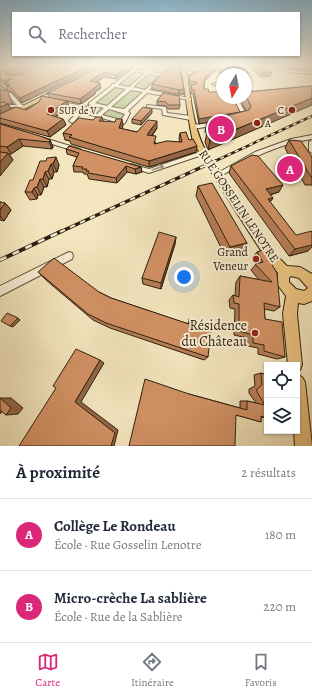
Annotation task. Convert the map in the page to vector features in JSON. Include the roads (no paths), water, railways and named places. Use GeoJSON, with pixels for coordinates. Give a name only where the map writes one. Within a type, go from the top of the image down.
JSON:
{"type":"FeatureCollection","features":[{"type":"Feature","properties":{"kind":"main road","name":"RUE GOSSELIN LENOTRE"},"geometry":{"type":"LineString","coordinates":[[187,87],[193,127],[203,153],[272,257],[285,272]]}},
{"type":"Feature","properties":{"kind":"main road"},"geometry":{"type":"LineString","coordinates":[[0,119],[23,106],[62,89]]}},
{"type":"Feature","properties":{"kind":"main road"},"geometry":{"type":"LineString","coordinates":[[310,278],[293,270],[285,272],[282,279],[283,284],[292,294],[304,298],[309,297],[312,293]]}},
{"type":"Feature","properties":{"kind":"main road"},"geometry":{"type":"LineString","coordinates":[[292,294],[290,314],[295,362]]}},
{"type":"Feature","properties":{"kind":"main road"},"geometry":{"type":"LineString","coordinates":[[299,398],[304,446]]}},
{"type":"Feature","properties":{"kind":"street"},"geometry":{"type":"LineString","coordinates":[[112,87],[91,104],[91,108],[86,113],[103,111],[130,88]]}},
{"type":"Feature","properties":{"kind":"street"},"geometry":{"type":"LineString","coordinates":[[124,87],[189,99]]}},
{"type":"Feature","properties":{"kind":"street"},"geometry":{"type":"LineString","coordinates":[[103,111],[122,122],[133,103],[150,87]]}},
{"type":"Feature","properties":{"kind":"street"},"geometry":{"type":"LineString","coordinates":[[0,91],[9,94],[23,106]]}},
{"type":"Feature","properties":{"kind":"street"},"geometry":{"type":"LineString","coordinates":[[108,92],[139,98]]}},
{"type":"Feature","properties":{"kind":"street"},"geometry":{"type":"LineString","coordinates":[[236,120],[243,118],[244,116],[236,102],[237,100],[263,96]]}},
{"type":"Feature","properties":{"kind":"street"},"geometry":{"type":"LineString","coordinates":[[42,98],[84,107],[72,121]]}},
{"type":"Feature","properties":{"kind":"street"},"geometry":{"type":"LineString","coordinates":[[119,101],[133,103]]}},
{"type":"Feature","properties":{"kind":"street"},"geometry":{"type":"LineString","coordinates":[[0,106],[23,106]]}},
{"type":"Feature","properties":{"kind":"street"},"geometry":{"type":"LineString","coordinates":[[149,106],[164,108],[165,114],[191,118]]}},
{"type":"Feature","properties":{"kind":"street"},"geometry":{"type":"LineString","coordinates":[[91,108],[125,115]]}},
{"type":"Feature","properties":{"kind":"street"},"geometry":{"type":"LineString","coordinates":[[193,127],[223,123]]}},
{"type":"Feature","properties":{"kind":"street"},"geometry":{"type":"LineString","coordinates":[[36,137],[88,153]]}},
{"type":"Feature","properties":{"kind":"street"},"geometry":{"type":"LineString","coordinates":[[217,175],[257,152],[293,140],[312,137]]}},
{"type":"Feature","properties":{"kind":"street"},"geometry":{"type":"LineString","coordinates":[[312,142],[312,151]]}},
{"type":"Feature","properties":{"kind":"street"},"geometry":{"type":"LineString","coordinates":[[124,164],[149,171],[203,153]]}},
{"type":"Feature","properties":{"kind":"street"},"geometry":{"type":"LineString","coordinates":[[0,291],[69,256]]}},
{"type":"Feature","properties":{"kind":"railway"},"geometry":{"type":"LineString","coordinates":[[213,162],[312,116]]}},
{"type":"Feature","properties":{"kind":"railway"},"geometry":{"type":"LineString","coordinates":[[60,232],[215,161]]}},
{"type":"Feature","properties":{"kind":"railway"},"geometry":{"type":"LineString","coordinates":[[0,260],[62,231]]}},
{"type":"Feature","properties":{"kind":"place","name":"SUP de V"},"geometry":{"type":"Point","coordinates":[51,110]}},
{"type":"Feature","properties":{"kind":"place","name":"C"},"geometry":{"type":"Point","coordinates":[292,110]}},
{"type":"Feature","properties":{"kind":"place","name":"A"},"geometry":{"type":"Point","coordinates":[257,123]}},
{"type":"Feature","properties":{"kind":"place","name":"Micro-crèche La sablière"},"geometry":{"type":"Point","coordinates":[221,129]}},
{"type":"Feature","properties":{"kind":"place","name":"Collège Le Rondeau"},"geometry":{"type":"Point","coordinates":[290,169]}},
{"type":"Feature","properties":{"kind":"place","name":"Grand Veneur"},"geometry":{"type":"Point","coordinates":[256,259]}},
{"type":"Feature","properties":{"kind":"place","name":"Résidence du Château"},"geometry":{"type":"Point","coordinates":[255,333]}}]}
